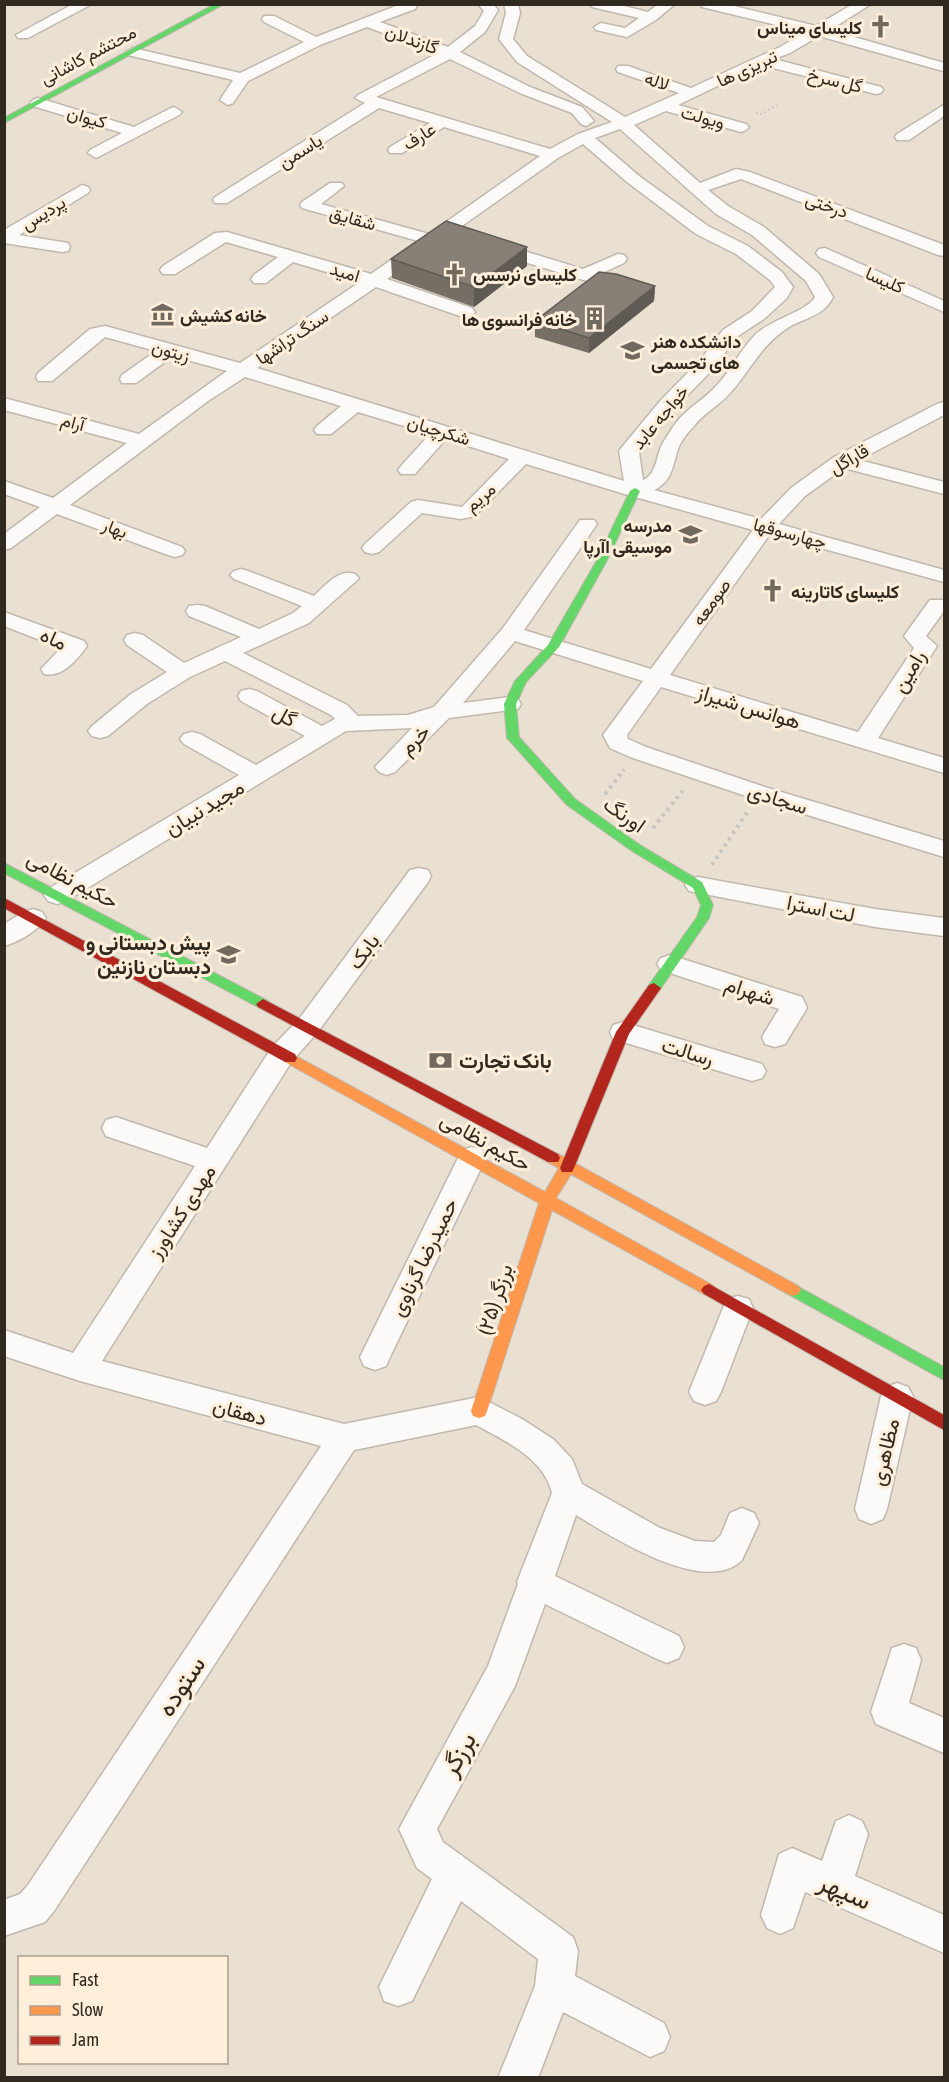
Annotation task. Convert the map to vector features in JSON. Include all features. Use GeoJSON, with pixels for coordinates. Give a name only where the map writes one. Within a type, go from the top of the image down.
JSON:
{"type":"FeatureCollection","features":[{"type":"Feature","properties":{"kind":"main road","name":"محتشم کاشانی"},"geometry":{"type":"LineString","coordinates":[[4,107],[197,4]]}},
{"type":"Feature","properties":{"kind":"main road","name":"محتشم کاشانی"},"geometry":{"type":"LineString","coordinates":[[4,121],[221,4]]}},
{"type":"Feature","properties":{"kind":"main road"},"geometry":{"type":"LineString","coordinates":[[510,704],[521,681],[553,647],[601,562],[635,491]]}},
{"type":"Feature","properties":{"kind":"main road","name":"اورنگ"},"geometry":{"type":"LineString","coordinates":[[510,704],[513,738],[571,802],[636,848],[698,885]]}},
{"type":"Feature","properties":{"kind":"main road","name":"حکیم نظامی"},"geometry":{"type":"LineString","coordinates":[[4,867],[308,1026],[568,1166],[945,1374]]}},
{"type":"Feature","properties":{"kind":"main road"},"geometry":{"type":"LineString","coordinates":[[568,1166],[624,1032],[703,918],[707,905],[698,885]]}},
{"type":"Feature","properties":{"kind":"main road","name":"حکیم نظامی"},"geometry":{"type":"LineString","coordinates":[[4,902],[548,1199],[945,1423]]}},
{"type":"Feature","properties":{"kind":"main road","name":"برزگر (۲۵)"},"geometry":{"type":"LineString","coordinates":[[479,1411],[548,1199],[568,1166]]}},
{"type":"Feature","properties":{"kind":"street"},"geometry":{"type":"LineString","coordinates":[[23,35],[85,4]]}},
{"type":"Feature","properties":{"kind":"street"},"geometry":{"type":"LineString","coordinates":[[485,4],[491,10],[488,21],[472,37],[450,53],[525,90],[577,110],[586,119],[585,137]]}},
{"type":"Feature","properties":{"kind":"street","name":"خواجه عابد"},"geometry":{"type":"LineString","coordinates":[[511,4],[513,13],[506,39],[522,59],[625,123],[722,210],[758,231],[813,278],[822,289],[824,297],[820,305],[807,314],[785,322],[761,339],[724,389],[688,420],[669,447],[666,463],[656,482],[635,491],[629,451],[668,404],[709,362],[729,334],[758,315],[781,294],[784,287],[776,276],[742,250],[702,230],[633,179],[585,137]]}},
{"type":"Feature","properties":{"kind":"street"},"geometry":{"type":"LineString","coordinates":[[597,4],[651,17]]}},
{"type":"Feature","properties":{"kind":"street"},"geometry":{"type":"LineString","coordinates":[[601,27],[627,33],[668,4]]}},
{"type":"Feature","properties":{"kind":"street"},"geometry":{"type":"LineString","coordinates":[[707,4],[818,31],[944,67]]}},
{"type":"Feature","properties":{"kind":"street","name":"تبریزی ها"},"geometry":{"type":"LineString","coordinates":[[585,137],[625,123],[785,50],[864,4]]}},
{"type":"Feature","properties":{"kind":"street"},"geometry":{"type":"LineString","coordinates":[[367,22],[410,6]]}},
{"type":"Feature","properties":{"kind":"street"},"geometry":{"type":"LineString","coordinates":[[49,7],[72,11]]}},
{"type":"Feature","properties":{"kind":"street"},"geometry":{"type":"LineString","coordinates":[[269,19],[315,42]]}},
{"type":"Feature","properties":{"kind":"street","name":"گازندلان"},"geometry":{"type":"LineString","coordinates":[[242,78],[315,42],[367,22],[450,53]]}},
{"type":"Feature","properties":{"kind":"street"},"geometry":{"type":"LineString","coordinates":[[133,51],[242,78],[228,100]]}},
{"type":"Feature","properties":{"kind":"street","name":"گازندلان"},"geometry":{"type":"LineString","coordinates":[[378,102],[363,98],[450,53]]}},
{"type":"Feature","properties":{"kind":"street","name":"گل سرخ"},"geometry":{"type":"LineString","coordinates":[[759,60],[876,90]]}},
{"type":"Feature","properties":{"kind":"street","name":"لاله"},"geometry":{"type":"LineString","coordinates":[[642,63],[616,73],[692,93]]}},
{"type":"Feature","properties":{"kind":"street"},"geometry":{"type":"LineString","coordinates":[[378,102],[552,155]]}},
{"type":"Feature","properties":{"kind":"street","name":"یاسمن"},"geometry":{"type":"LineString","coordinates":[[221,200],[378,102]]}},
{"type":"Feature","properties":{"kind":"street","name":"کیوان"},"geometry":{"type":"LineString","coordinates":[[38,103],[136,132]]}},
{"type":"Feature","properties":{"kind":"street","name":"ویولت"},"geometry":{"type":"LineString","coordinates":[[664,106],[741,127]]}},
{"type":"Feature","properties":{"kind":"street"},"geometry":{"type":"LineString","coordinates":[[903,137],[945,110]]}},
{"type":"Feature","properties":{"kind":"street"},"geometry":{"type":"LineString","coordinates":[[96,153],[174,112]]}},
{"type":"Feature","properties":{"kind":"street","name":"عارف"},"geometry":{"type":"LineString","coordinates":[[396,150],[441,122]]}},
{"type":"Feature","properties":{"kind":"street","name":"سنگ تراشها"},"geometry":{"type":"LineString","coordinates":[[4,544],[141,441],[552,155],[585,137]]}},
{"type":"Feature","properties":{"kind":"street","name":"درختی"},"geometry":{"type":"LineString","coordinates":[[707,185],[735,174],[744,175],[945,251]]}},
{"type":"Feature","properties":{"kind":"street","name":"شقایق"},"geometry":{"type":"LineString","coordinates":[[336,186],[308,205],[438,235]]}},
{"type":"Feature","properties":{"kind":"street","name":"پردیس"},"geometry":{"type":"LineString","coordinates":[[4,238],[82,190]]}},
{"type":"Feature","properties":{"kind":"street"},"geometry":{"type":"LineString","coordinates":[[438,235],[471,240],[610,283]]}},
{"type":"Feature","properties":{"kind":"street","name":"امید"},"geometry":{"type":"LineString","coordinates":[[169,270],[224,237],[373,280],[466,312]]}},
{"type":"Feature","properties":{"kind":"street"},"geometry":{"type":"LineString","coordinates":[[4,238],[62,247]]}},
{"type":"Feature","properties":{"kind":"street","name":"کلیسا"},"geometry":{"type":"LineString","coordinates":[[825,253],[945,306]]}},
{"type":"Feature","properties":{"kind":"street"},"geometry":{"type":"LineString","coordinates":[[260,279],[290,256]]}},
{"type":"Feature","properties":{"kind":"street"},"geometry":{"type":"LineString","coordinates":[[585,275],[618,259]]}},
{"type":"Feature","properties":{"kind":"street","name":"زیتون"},"geometry":{"type":"LineString","coordinates":[[45,377],[100,332],[243,370]]}},
{"type":"Feature","properties":{"kind":"street"},"geometry":{"type":"LineString","coordinates":[[129,379],[168,351]]}},
{"type":"Feature","properties":{"kind":"street","name":"شکرچیان"},"geometry":{"type":"LineString","coordinates":[[243,370],[635,491]]}},
{"type":"Feature","properties":{"kind":"street","name":"آرام"},"geometry":{"type":"LineString","coordinates":[[4,404],[141,441]]}},
{"type":"Feature","properties":{"kind":"street"},"geometry":{"type":"LineString","coordinates":[[324,430],[356,404]]}},
{"type":"Feature","properties":{"kind":"street","name":"قاراگل"},"geometry":{"type":"LineString","coordinates":[[765,526],[798,492],[841,461],[945,408]]}},
{"type":"Feature","properties":{"kind":"street"},"geometry":{"type":"LineString","coordinates":[[408,470],[443,431]]}},
{"type":"Feature","properties":{"kind":"street","name":"مریم"},"geometry":{"type":"LineString","coordinates":[[372,548],[418,506],[461,513],[468,512],[523,456]]}},
{"type":"Feature","properties":{"kind":"street"},"geometry":{"type":"LineString","coordinates":[[841,461],[945,488]]}},
{"type":"Feature","properties":{"kind":"street","name":"بهار"},"geometry":{"type":"LineString","coordinates":[[4,487],[175,551]]}},
{"type":"Feature","properties":{"kind":"street","name":"چهارسوقها"},"geometry":{"type":"LineString","coordinates":[[635,491],[945,576]]}},
{"type":"Feature","properties":{"kind":"street"},"geometry":{"type":"LineString","coordinates":[[442,712],[511,633],[587,524]]}},
{"type":"Feature","properties":{"kind":"street","name":"صومعه"},"geometry":{"type":"LineString","coordinates":[[615,740],[615,735],[765,526]]}},
{"type":"Feature","properties":{"kind":"street"},"geometry":{"type":"LineString","coordinates":[[241,575],[316,604]]}},
{"type":"Feature","properties":{"kind":"street"},"geometry":{"type":"LineString","coordinates":[[100,731],[139,699],[182,672],[301,618],[348,578]]}},
{"type":"Feature","properties":{"kind":"street","name":"رامین"},"geometry":{"type":"LineString","coordinates":[[864,741],[926,646],[915,639],[915,636],[938,604]]}},
{"type":"Feature","properties":{"kind":"street"},"geometry":{"type":"LineString","coordinates":[[197,611],[260,637]]}},
{"type":"Feature","properties":{"kind":"street","name":"ماه"},"geometry":{"type":"LineString","coordinates":[[4,618],[76,646],[52,669]]}},
{"type":"Feature","properties":{"kind":"street","name":"هوانس شیراز"},"geometry":{"type":"LineString","coordinates":[[511,633],[945,765]]}},
{"type":"Feature","properties":{"kind":"street"},"geometry":{"type":"LineString","coordinates":[[135,640],[182,672]]}},
{"type":"Feature","properties":{"kind":"street"},"geometry":{"type":"LineString","coordinates":[[225,652],[339,710],[351,722]]}},
{"type":"Feature","properties":{"kind":"street","name":"گل"},"geometry":{"type":"LineString","coordinates":[[249,696],[321,735]]}},
{"type":"Feature","properties":{"kind":"street","name":"مجید نبیان"},"geometry":{"type":"LineString","coordinates":[[57,895],[321,735],[351,722],[371,724],[409,722],[442,712],[510,704]]}},
{"type":"Feature","properties":{"kind":"street","name":"خرم"},"geometry":{"type":"LineString","coordinates":[[387,767],[442,712]]}},
{"type":"Feature","properties":{"kind":"street"},"geometry":{"type":"LineString","coordinates":[[192,739],[257,775]]}},
{"type":"Feature","properties":{"kind":"street","name":"سجادی"},"geometry":{"type":"LineString","coordinates":[[615,740],[638,752],[698,773],[945,849]]}},
{"type":"Feature","properties":{"kind":"street","name":"بابک"},"geometry":{"type":"LineString","coordinates":[[282,1054],[308,1026],[419,876]]}},
{"type":"Feature","properties":{"kind":"street","name":"لت استرا"},"geometry":{"type":"LineString","coordinates":[[698,885],[875,918],[945,927]]}},
{"type":"Feature","properties":{"kind":"street"},"geometry":{"type":"LineString","coordinates":[[4,937],[33,918]]}},
{"type":"Feature","properties":{"kind":"street","name":"شهرام"},"geometry":{"type":"LineString","coordinates":[[670,964],[793,1004],[794,1008],[775,1037]]}},
{"type":"Feature","properties":{"kind":"street","name":"رسالت"},"geometry":{"type":"LineString","coordinates":[[624,1032],[752,1071]]}},
{"type":"Feature","properties":{"kind":"street","name":"مهدی کشاورز"},"geometry":{"type":"LineString","coordinates":[[80,1368],[282,1054]]}},
{"type":"Feature","properties":{"kind":"street"},"geometry":{"type":"LineString","coordinates":[[117,1128],[213,1161]]}},
{"type":"Feature","properties":{"kind":"street","name":"حمیدرضا گرناوی"},"geometry":{"type":"LineString","coordinates":[[375,1357],[472,1158]]}},
{"type":"Feature","properties":{"kind":"street"},"geometry":{"type":"LineString","coordinates":[[705,1392],[738,1308]]}},
{"type":"Feature","properties":{"kind":"street","name":"دهقان"},"geometry":{"type":"LineString","coordinates":[[4,1343],[80,1368],[344,1438],[479,1411]]}},
{"type":"Feature","properties":{"kind":"street","name":"مظاهری"},"geometry":{"type":"LineString","coordinates":[[871,1509],[897,1396]]}},
{"type":"Feature","properties":{"kind":"street"},"geometry":{"type":"LineString","coordinates":[[479,1411],[518,1433],[558,1465],[568,1493],[672,1549],[697,1558],[717,1557],[727,1552],[742,1523]]}},
{"type":"Feature","properties":{"kind":"street","name":"ستوده"},"geometry":{"type":"LineString","coordinates":[[5,1918],[32,1909],[40,1898],[344,1438]]}},
{"type":"Feature","properties":{"kind":"street","name":"برزگر"},"geometry":{"type":"LineString","coordinates":[[518,2078],[554,1986],[558,1952],[430,1855],[417,1829],[503,1674],[534,1582],[568,1493]]}},
{"type":"Feature","properties":{"kind":"street"},"geometry":{"type":"LineString","coordinates":[[534,1582],[667,1647]]}},
{"type":"Feature","properties":{"kind":"street"},"geometry":{"type":"LineString","coordinates":[[904,1660],[889,1712],[945,1736]]}},
{"type":"Feature","properties":{"kind":"street"},"geometry":{"type":"LineString","coordinates":[[834,1885],[849,1834]]}},
{"type":"Feature","properties":{"kind":"street","name":"سپهر"},"geometry":{"type":"LineString","coordinates":[[780,1915],[792,1867],[945,1934]]}},
{"type":"Feature","properties":{"kind":"street"},"geometry":{"type":"LineString","coordinates":[[398,1987],[455,1873]]}},
{"type":"Feature","properties":{"kind":"street"},"geometry":{"type":"LineString","coordinates":[[554,1986],[650,2037]]}},
{"type":"Feature","properties":{"kind":"path"},"geometry":{"type":"LineString","coordinates":[[589,814],[638,752]]}},
{"type":"Feature","properties":{"kind":"path"},"geometry":{"type":"LineString","coordinates":[[636,848],[698,773]]}},
{"type":"Feature","properties":{"kind":"path"},"geometry":{"type":"LineString","coordinates":[[698,885],[760,793]]}},
{"type":"Feature","properties":{"kind":"building"},"geometry":{"type":"Polygon","coordinates":[[[446,221],[527,247],[474,287],[391,259],[446,221]]]}},
{"type":"Feature","properties":{"kind":"building"},"geometry":{"type":"Polygon","coordinates":[[[599,272],[616,274],[655,286],[589,338],[535,321],[599,272]]]}},
{"type":"Feature","properties":{"kind":"traffic: fast"},"geometry":{"type":"LineString","coordinates":[[4,121],[221,4]]}},
{"type":"Feature","properties":{"kind":"traffic: fast"},"geometry":{"type":"LineString","coordinates":[[635,491],[601,562],[553,647],[521,681],[510,704],[513,738],[571,802],[636,848],[698,885],[707,905],[703,918],[654,988]]}},
{"type":"Feature","properties":{"kind":"traffic: fast"},"geometry":{"type":"LineString","coordinates":[[4,867],[263,1004]]}},
{"type":"Feature","properties":{"kind":"traffic: fast"},"geometry":{"type":"LineString","coordinates":[[793,1290],[944,1374]]}},
{"type":"Feature","properties":{"kind":"traffic: slow"},"geometry":{"type":"LineString","coordinates":[[290,1058],[709,1290]]}},
{"type":"Feature","properties":{"kind":"traffic: slow"},"geometry":{"type":"LineString","coordinates":[[553,1158],[793,1290]]}},
{"type":"Feature","properties":{"kind":"traffic: slow"},"geometry":{"type":"LineString","coordinates":[[479,1411],[548,1199],[567,1168]]}},
{"type":"Feature","properties":{"kind":"traffic: jam"},"geometry":{"type":"LineString","coordinates":[[4,902],[290,1058]]}},
{"type":"Feature","properties":{"kind":"traffic: jam"},"geometry":{"type":"LineString","coordinates":[[567,1168],[623,1032],[654,988]]}},
{"type":"Feature","properties":{"kind":"traffic: jam"},"geometry":{"type":"LineString","coordinates":[[263,1004],[553,1158]]}},
{"type":"Feature","properties":{"kind":"traffic: jam"},"geometry":{"type":"LineString","coordinates":[[709,1290],[944,1423]]}},
{"type":"Feature","properties":{"kind":"place","name":"کلیسای میناس"},"geometry":{"type":"Point","coordinates":[880,27]}},
{"type":"Feature","properties":{"kind":"place","name":"کلیسای نرسس"},"geometry":{"type":"Point","coordinates":[455,274]}},
{"type":"Feature","properties":{"kind":"place","name":"خانه کشیش"},"geometry":{"type":"Point","coordinates":[162,315]}},
{"type":"Feature","properties":{"kind":"place","name":"خانه فرانسوی ها"},"geometry":{"type":"Point","coordinates":[595,319]}},
{"type":"Feature","properties":{"kind":"place","name":"دانشکده هنر های تجسمی"},"geometry":{"type":"Point","coordinates":[633,351]}},
{"type":"Feature","properties":{"kind":"place","name":"مدرسه موسیقی اآرپا"},"geometry":{"type":"Point","coordinates":[690,535]}},
{"type":"Feature","properties":{"kind":"place","name":"کلیسای کاتارینه"},"geometry":{"type":"Point","coordinates":[773,591]}},
{"type":"Feature","properties":{"kind":"place","name":"پیش دبستانی و دبستان نازنین"},"geometry":{"type":"Point","coordinates":[229,954]}},
{"type":"Feature","properties":{"kind":"place","name":"بانک تجارت"},"geometry":{"type":"Point","coordinates":[441,1060]}}]}
